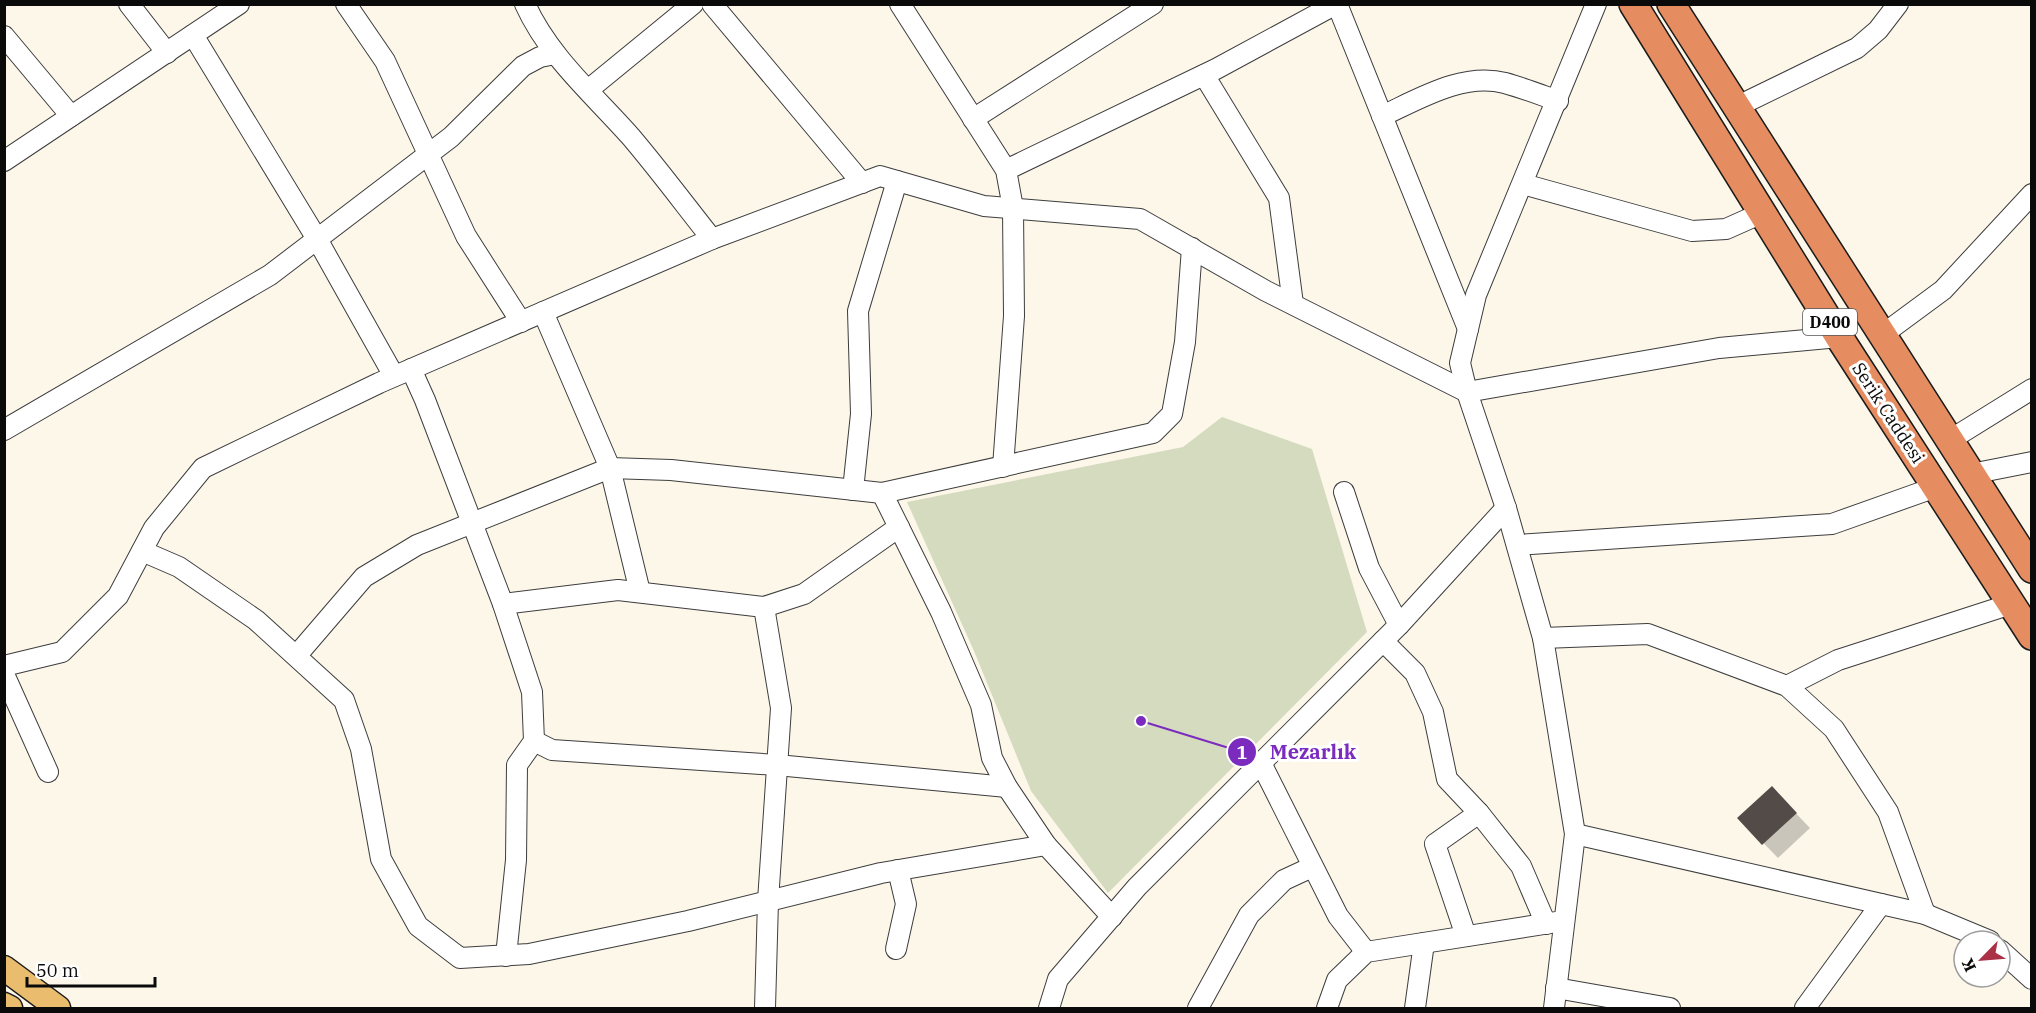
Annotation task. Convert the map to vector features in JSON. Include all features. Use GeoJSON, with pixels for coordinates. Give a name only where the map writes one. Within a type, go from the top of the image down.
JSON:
{"type":"FeatureCollection","features":[{"type":"Feature","properties":{"kind":"highway","name":"Serik Caddesi"},"geometry":{"type":"LineString","coordinates":[[1633,4],[1839,337],[2031,636]]}},
{"type":"Feature","properties":{"kind":"highway","name":"Serik Caddesi"},"geometry":{"type":"LineString","coordinates":[[1671,4],[2031,569]]}},
{"type":"Feature","properties":{"kind":"main road"},"geometry":{"type":"LineString","coordinates":[[4,968],[58,1008]]}},
{"type":"Feature","properties":{"kind":"main road"},"geometry":{"type":"LineString","coordinates":[[4,1005],[10,1008]]}},
{"type":"Feature","properties":{"kind":"street"},"geometry":{"type":"LineString","coordinates":[[129,4],[166,53]]}},
{"type":"Feature","properties":{"kind":"street"},"geometry":{"type":"LineString","coordinates":[[4,161],[239,4]]}},
{"type":"Feature","properties":{"kind":"street"},"geometry":{"type":"LineString","coordinates":[[346,4],[385,61],[466,236],[521,322]]}},
{"type":"Feature","properties":{"kind":"street"},"geometry":{"type":"LineString","coordinates":[[525,4],[537,32],[631,138],[712,239]]}},
{"type":"Feature","properties":{"kind":"street"},"geometry":{"type":"LineString","coordinates":[[588,90],[693,4]]}},
{"type":"Feature","properties":{"kind":"street"},"geometry":{"type":"LineString","coordinates":[[712,4],[862,183]]}},
{"type":"Feature","properties":{"kind":"street"},"geometry":{"type":"LineString","coordinates":[[900,4],[1006,170],[1013,208],[1014,316],[1003,467]]}},
{"type":"Feature","properties":{"kind":"street"},"geometry":{"type":"LineString","coordinates":[[973,118],[1153,4]]}},
{"type":"Feature","properties":{"kind":"street"},"geometry":{"type":"LineString","coordinates":[[1006,170],[1204,75],[1336,4],[1468,328]]}},
{"type":"Feature","properties":{"kind":"street"},"geometry":{"type":"LineString","coordinates":[[1554,1008],[1556,988],[1554,922],[1575,834],[1543,638],[1506,508],[1467,392],[1460,363],[1476,295],[1558,101],[1596,4]]}},
{"type":"Feature","properties":{"kind":"street"},"geometry":{"type":"LineString","coordinates":[[1736,107],[1857,48],[1878,30],[1898,4]]}},
{"type":"Feature","properties":{"kind":"street"},"geometry":{"type":"LineString","coordinates":[[193,35],[317,239],[403,373],[472,522],[503,604],[532,692],[534,741],[517,765],[516,860],[506,956]]}},
{"type":"Feature","properties":{"kind":"street"},"geometry":{"type":"LineString","coordinates":[[4,36],[71,116]]}},
{"type":"Feature","properties":{"kind":"street"},"geometry":{"type":"LineString","coordinates":[[4,430],[270,275],[451,137],[523,66],[540,57],[555,54]]}},
{"type":"Feature","properties":{"kind":"street"},"geometry":{"type":"LineString","coordinates":[[1204,75],[1279,198],[1293,304]]}},
{"type":"Feature","properties":{"kind":"street"},"geometry":{"type":"LineString","coordinates":[[1382,116],[1445,88],[1480,81],[1504,82],[1558,101]]}},
{"type":"Feature","properties":{"kind":"street"},"geometry":{"type":"LineString","coordinates":[[4,666],[62,652],[118,596],[154,528],[203,468],[403,373],[712,239],[880,176],[984,206],[1140,219],[1293,304],[1467,392],[1719,348],[1839,337]]}},
{"type":"Feature","properties":{"kind":"street"},"geometry":{"type":"LineString","coordinates":[[854,490],[861,414],[858,311],[897,181]]}},
{"type":"Feature","properties":{"kind":"street"},"geometry":{"type":"LineString","coordinates":[[1523,184],[1692,231],[1726,229],[1762,213]]}},
{"type":"Feature","properties":{"kind":"street"},"geometry":{"type":"LineString","coordinates":[[1882,335],[1943,290],[2030,200]]}},
{"type":"Feature","properties":{"kind":"street"},"geometry":{"type":"LineString","coordinates":[[297,655],[364,578],[417,545],[610,468],[671,470],[882,493],[1153,433],[1172,414],[1185,342],[1192,249]]}},
{"type":"Feature","properties":{"kind":"street"},"geometry":{"type":"LineString","coordinates":[[543,312],[610,468],[640,592]]}},
{"type":"Feature","properties":{"kind":"street"},"geometry":{"type":"LineString","coordinates":[[1950,440],[2031,389]]}},
{"type":"Feature","properties":{"kind":"street"},"geometry":{"type":"LineString","coordinates":[[1971,474],[2031,462]]}},
{"type":"Feature","properties":{"kind":"street"},"geometry":{"type":"LineString","coordinates":[[1517,545],[1832,524],[1936,487]]}},
{"type":"Feature","properties":{"kind":"street"},"geometry":{"type":"LineString","coordinates":[[1344,492],[1369,568],[1399,625]]}},
{"type":"Feature","properties":{"kind":"street"},"geometry":{"type":"LineString","coordinates":[[882,493],[941,612],[981,705],[992,758],[1007,787],[1046,844],[1112,917]]}},
{"type":"Feature","properties":{"kind":"street"},"geometry":{"type":"LineString","coordinates":[[1049,1008],[1058,979],[1137,887],[1399,625],[1506,508]]}},
{"type":"Feature","properties":{"kind":"street"},"geometry":{"type":"LineString","coordinates":[[503,604],[618,590],[764,606],[804,594],[899,527]]}},
{"type":"Feature","properties":{"kind":"street"},"geometry":{"type":"LineString","coordinates":[[142,550],[179,567],[256,620],[344,700],[361,749],[381,859],[418,926],[460,958],[529,954],[898,870],[1046,844]]}},
{"type":"Feature","properties":{"kind":"street"},"geometry":{"type":"LineString","coordinates":[[1788,686],[1839,660],[2011,603]]}},
{"type":"Feature","properties":{"kind":"street"},"geometry":{"type":"LineString","coordinates":[[764,606],[781,708],[768,901],[765,1008]]}},
{"type":"Feature","properties":{"kind":"street"},"geometry":{"type":"LineString","coordinates":[[1543,638],[1648,634],[1788,686],[1834,729],[1888,812],[1925,914]]}},
{"type":"Feature","properties":{"kind":"street"},"geometry":{"type":"LineString","coordinates":[[1383,641],[1415,673],[1433,712],[1447,779],[1479,813],[1521,866],[1554,922]]}},
{"type":"Feature","properties":{"kind":"street"},"geometry":{"type":"LineString","coordinates":[[4,674],[48,772]]}},
{"type":"Feature","properties":{"kind":"street"},"geometry":{"type":"LineString","coordinates":[[534,741],[552,750],[777,765],[1007,787]]}},
{"type":"Feature","properties":{"kind":"street"},"geometry":{"type":"LineString","coordinates":[[1261,763],[1338,916],[1366,952]]}},
{"type":"Feature","properties":{"kind":"street"},"geometry":{"type":"LineString","coordinates":[[1466,936],[1435,844],[1479,813]]}},
{"type":"Feature","properties":{"kind":"street"},"geometry":{"type":"LineString","coordinates":[[1575,834],[1925,914],[1961,929]]}},
{"type":"Feature","properties":{"kind":"street"},"geometry":{"type":"LineString","coordinates":[[1198,1008],[1249,915],[1284,880],[1312,867]]}},
{"type":"Feature","properties":{"kind":"street"},"geometry":{"type":"LineString","coordinates":[[896,949],[906,904],[898,870]]}},
{"type":"Feature","properties":{"kind":"street"},"geometry":{"type":"LineString","coordinates":[[1805,1008],[1881,904]]}},
{"type":"Feature","properties":{"kind":"street"},"geometry":{"type":"LineString","coordinates":[[1326,1008],[1337,980],[1366,952],[1554,922]]}},
{"type":"Feature","properties":{"kind":"street"},"geometry":{"type":"LineString","coordinates":[[1415,1008],[1424,943]]}},
{"type":"Feature","properties":{"kind":"street"},"geometry":{"type":"LineString","coordinates":[[2012,959],[2028,972]]}},
{"type":"Feature","properties":{"kind":"street"},"geometry":{"type":"LineString","coordinates":[[1556,988],[1670,1008]]}},
{"type":"Feature","properties":{"kind":"green space"},"geometry":{"type":"Polygon","coordinates":[[[1222,417],[1312,449],[1367,632],[1108,893],[1031,791],[974,651],[907,502],[1183,447],[1222,417]]]}},
{"type":"Feature","properties":{"kind":"building"},"geometry":{"type":"Polygon","coordinates":[[[1772,786],[1797,813],[1762,845],[1737,818],[1772,786]]]}},
{"type":"Feature","properties":{"kind":"place","name":"Mezarlık"},"geometry":{"type":"Point","coordinates":[1141,721]}}]}
